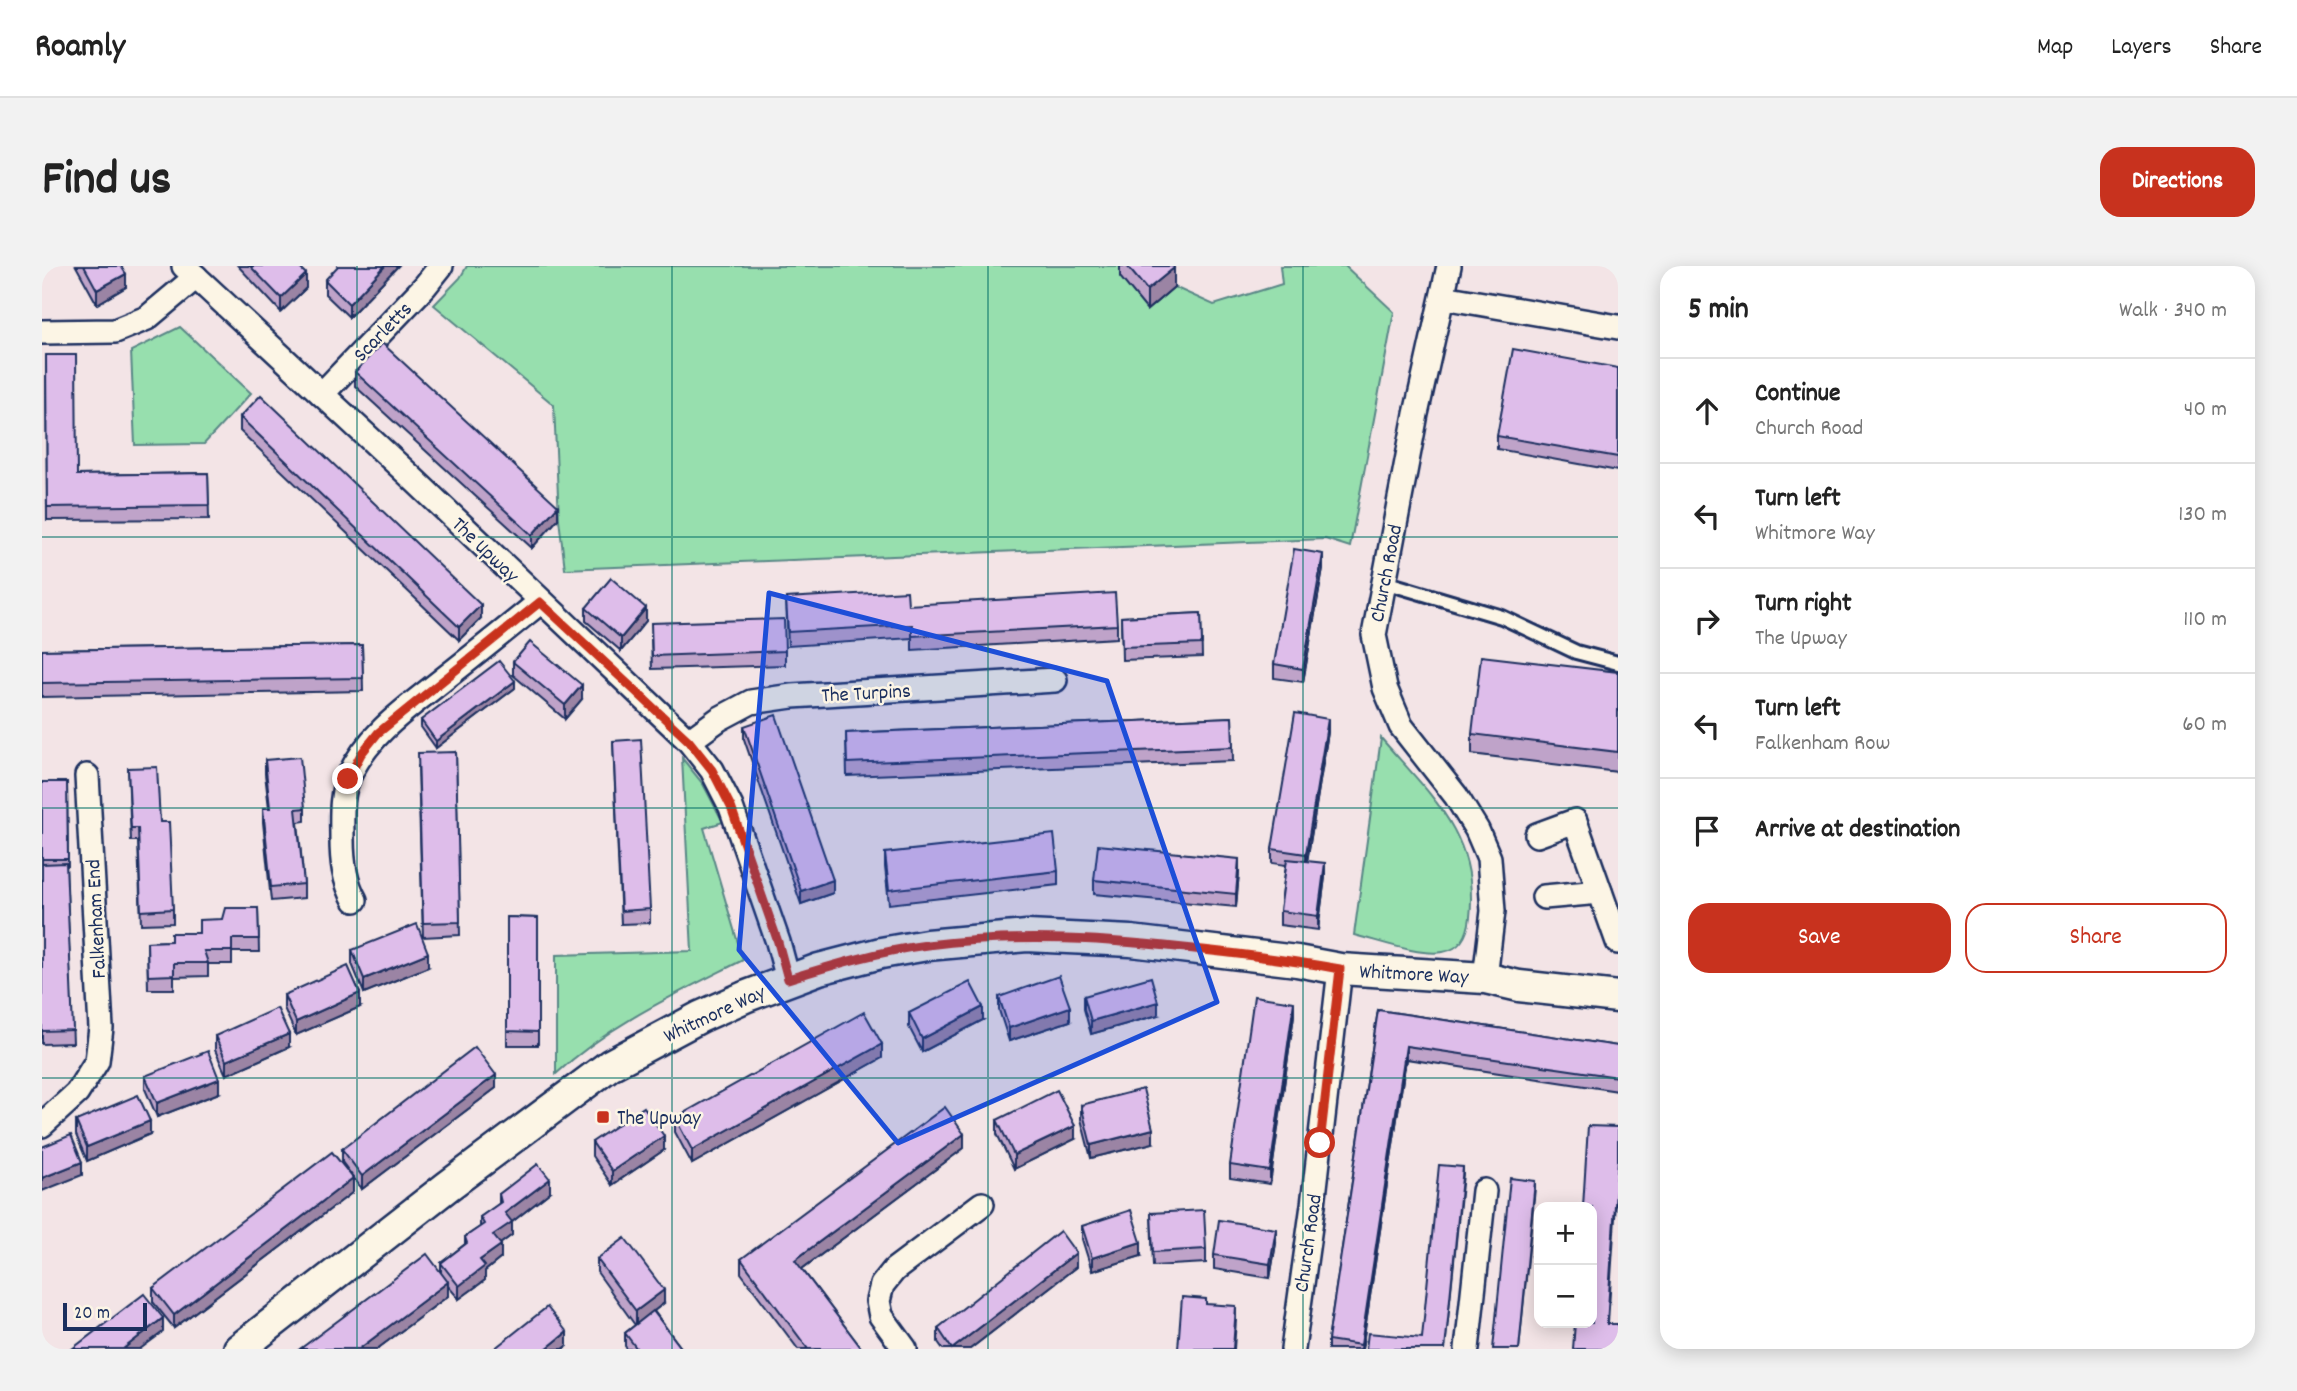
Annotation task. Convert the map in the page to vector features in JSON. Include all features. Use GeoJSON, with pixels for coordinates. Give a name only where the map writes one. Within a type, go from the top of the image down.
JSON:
{"type":"FeatureCollection","features":[{"type":"Feature","properties":{"kind":"street","name":"Scarletts"},"geometry":{"type":"LineString","coordinates":[[322,394],[441,266]]}},
{"type":"Feature","properties":{"kind":"street","name":"Church Road"},"geometry":{"type":"LineString","coordinates":[[1449,266],[1416,414],[1374,635],[1385,688],[1401,726],[1457,796],[1477,830],[1489,858],[1493,911],[1485,978]]}},
{"type":"Feature","properties":{"kind":"street","name":"The Upway"},"geometry":{"type":"LineString","coordinates":[[190,272],[689,741],[712,770],[731,807],[778,942],[788,979]]}},
{"type":"Feature","properties":{"kind":"street"},"geometry":{"type":"LineString","coordinates":[[42,332],[115,331],[147,318],[190,272]]}},
{"type":"Feature","properties":{"kind":"street"},"geometry":{"type":"LineString","coordinates":[[1443,297],[1618,327]]}},
{"type":"Feature","properties":{"kind":"street"},"geometry":{"type":"LineString","coordinates":[[355,900],[349,891],[342,864],[341,805],[348,779],[361,754],[378,733],[540,602]]}},
{"type":"Feature","properties":{"kind":"street","name":"The Turpins"},"geometry":{"type":"LineString","coordinates":[[689,741],[719,719],[751,702],[792,696],[1055,680]]}},
{"type":"Feature","properties":{"kind":"street","name":"Falkenham End"},"geometry":{"type":"LineString","coordinates":[[42,1125],[77,1093],[97,1061],[101,1028],[87,776]]}},
{"type":"Feature","properties":{"kind":"street"},"geometry":{"type":"LineString","coordinates":[[1537,835],[1575,821],[1618,942]]}},
{"type":"Feature","properties":{"kind":"street"},"geometry":{"type":"LineString","coordinates":[[1544,897],[1600,892]]}},
{"type":"Feature","properties":{"kind":"street","name":"Whitmore Way"},"geometry":{"type":"LineString","coordinates":[[239,1349],[448,1186],[610,1065],[700,1017],[788,979],[892,951],[1027,936],[1131,941],[1297,961],[1340,969],[1485,978],[1519,986],[1618,997]]}},
{"type":"Feature","properties":{"kind":"street","name":"Church Road"},"geometry":{"type":"LineString","coordinates":[[1293,1349],[1340,969]]}},
{"type":"Feature","properties":{"kind":"street"},"geometry":{"type":"LineString","coordinates":[[1467,1349],[1484,1191]]}},
{"type":"Feature","properties":{"kind":"street"},"geometry":{"type":"LineString","coordinates":[[905,1349],[881,1316],[878,1301],[882,1285],[894,1270],[982,1205]]}},
{"type":"Feature","properties":{"kind":"lane"},"geometry":{"type":"LineString","coordinates":[[1384,582],[1502,617],[1576,652],[1618,663]]}},
{"type":"Feature","properties":{"kind":"highlighted area"},"geometry":{"type":"Polygon","coordinates":[[[769,593],[1107,681],[1217,1002],[898,1143],[739,950],[769,593]]]}},
{"type":"Feature","properties":{"kind":"green space"},"geometry":{"type":"Polygon","coordinates":[[[467,266],[1163,266],[1174,287],[1214,305],[1282,284],[1280,266],[1345,266],[1394,312],[1350,547],[1325,539],[565,569],[559,519],[554,405],[434,305],[460,278],[467,266]]]}},
{"type":"Feature","properties":{"kind":"green space"},"geometry":{"type":"Polygon","coordinates":[[[180,327],[251,393],[204,444],[135,445],[131,351],[180,327]]]}},
{"type":"Feature","properties":{"kind":"green space"},"geometry":{"type":"Polygon","coordinates":[[[1381,738],[1417,778],[1447,818],[1459,839],[1467,862],[1471,888],[1469,923],[1463,940],[1450,950],[1422,952],[1354,935],[1381,738]]]}},
{"type":"Feature","properties":{"kind":"green space"},"geometry":{"type":"Polygon","coordinates":[[[682,758],[703,784],[723,822],[704,828],[743,960],[622,1025],[556,1074],[556,955],[692,951],[682,758]]]}},
{"type":"Feature","properties":{"kind":"building"},"geometry":{"type":"Polygon","coordinates":[[[84,266],[121,266],[126,274],[97,290],[84,266]]]}},
{"type":"Feature","properties":{"kind":"building"},"geometry":{"type":"Polygon","coordinates":[[[250,266],[298,266],[306,274],[281,298],[250,266]]]}},
{"type":"Feature","properties":{"kind":"building"},"geometry":{"type":"Polygon","coordinates":[[[338,266],[385,266],[349,304],[325,280],[338,266]]]}},
{"type":"Feature","properties":{"kind":"building"},"geometry":{"type":"Polygon","coordinates":[[[1127,266],[1173,266],[1174,268],[1147,290],[1127,266]]]}},
{"type":"Feature","properties":{"kind":"building"},"geometry":{"type":"Polygon","coordinates":[[[382,343],[558,506],[532,535],[355,372],[382,343]]]}},
{"type":"Feature","properties":{"kind":"building"},"geometry":{"type":"Polygon","coordinates":[[[1513,349],[1618,368],[1618,457],[1497,436],[1513,349]]]}},
{"type":"Feature","properties":{"kind":"building"},"geometry":{"type":"Polygon","coordinates":[[[46,355],[76,355],[77,475],[208,473],[209,505],[47,507],[46,355]]]}},
{"type":"Feature","properties":{"kind":"building"},"geometry":{"type":"Polygon","coordinates":[[[261,395],[481,605],[459,627],[240,417],[261,395]]]}},
{"type":"Feature","properties":{"kind":"building"},"geometry":{"type":"Polygon","coordinates":[[[1294,549],[1323,554],[1303,669],[1274,664],[1294,549]]]}},
{"type":"Feature","properties":{"kind":"building"},"geometry":{"type":"Polygon","coordinates":[[[611,578],[646,608],[621,638],[586,608],[611,578]]]}},
{"type":"Feature","properties":{"kind":"building"},"geometry":{"type":"Polygon","coordinates":[[[907,591],[908,605],[1115,593],[1117,625],[912,636],[912,625],[788,632],[786,598],[907,591]]]}},
{"type":"Feature","properties":{"kind":"building"},"geometry":{"type":"Polygon","coordinates":[[[1201,613],[1202,644],[1122,647],[1121,617],[1201,613]]]}},
{"type":"Feature","properties":{"kind":"building"},"geometry":{"type":"Polygon","coordinates":[[[784,619],[785,651],[652,656],[651,623],[784,619]]]}},
{"type":"Feature","properties":{"kind":"building"},"geometry":{"type":"Polygon","coordinates":[[[530,642],[582,685],[565,705],[513,662],[530,642]]]}},
{"type":"Feature","properties":{"kind":"building"},"geometry":{"type":"Polygon","coordinates":[[[362,645],[363,678],[42,683],[42,650],[362,645]]]}},
{"type":"Feature","properties":{"kind":"building"},"geometry":{"type":"Polygon","coordinates":[[[1481,656],[1618,672],[1618,752],[1472,734],[1481,656]]]}},
{"type":"Feature","properties":{"kind":"building"},"geometry":{"type":"Polygon","coordinates":[[[499,661],[515,681],[436,741],[421,720],[499,661]]]}},
{"type":"Feature","properties":{"kind":"building"},"geometry":{"type":"Polygon","coordinates":[[[1295,713],[1328,719],[1306,854],[1272,849],[1295,713]]]}},
{"type":"Feature","properties":{"kind":"building"},"geometry":{"type":"Polygon","coordinates":[[[776,715],[833,880],[801,891],[744,726],[776,715]]]}},
{"type":"Feature","properties":{"kind":"building"},"geometry":{"type":"Polygon","coordinates":[[[1232,717],[1233,747],[847,763],[846,733],[1232,717]]]}},
{"type":"Feature","properties":{"kind":"building"},"geometry":{"type":"Polygon","coordinates":[[[641,739],[650,909],[621,911],[613,741],[641,739]]]}},
{"type":"Feature","properties":{"kind":"building"},"geometry":{"type":"Polygon","coordinates":[[[456,752],[460,922],[423,923],[418,753],[456,752]]]}},
{"type":"Feature","properties":{"kind":"building"},"geometry":{"type":"Polygon","coordinates":[[[300,757],[305,808],[296,809],[304,884],[271,887],[263,808],[270,808],[265,760],[300,757]]]}},
{"type":"Feature","properties":{"kind":"building"},"geometry":{"type":"Polygon","coordinates":[[[157,767],[160,822],[169,822],[173,909],[141,911],[138,828],[131,828],[128,768],[157,767]]]}},
{"type":"Feature","properties":{"kind":"building"},"geometry":{"type":"Polygon","coordinates":[[[42,782],[67,782],[68,859],[42,859],[42,782]]]}},
{"type":"Feature","properties":{"kind":"building"},"geometry":{"type":"Polygon","coordinates":[[[1054,834],[1058,871],[889,890],[885,853],[1054,834]]]}},
{"type":"Feature","properties":{"kind":"building"},"geometry":{"type":"Polygon","coordinates":[[[1098,845],[1239,859],[1236,894],[1094,880],[1098,845]]]}},
{"type":"Feature","properties":{"kind":"building"},"geometry":{"type":"Polygon","coordinates":[[[1287,859],[1325,863],[1318,916],[1280,911],[1287,859]]]}},
{"type":"Feature","properties":{"kind":"building"},"geometry":{"type":"Polygon","coordinates":[[[66,863],[73,1030],[42,1031],[42,864],[66,863]]]}},
{"type":"Feature","properties":{"kind":"building"},"geometry":{"type":"Polygon","coordinates":[[[225,908],[258,908],[259,939],[232,939],[232,951],[204,951],[208,963],[174,963],[174,975],[148,976],[147,942],[171,941],[171,933],[199,933],[199,920],[222,919],[225,908]]]}},
{"type":"Feature","properties":{"kind":"building"},"geometry":{"type":"Polygon","coordinates":[[[507,917],[538,918],[538,1032],[507,1031],[507,917]]]}},
{"type":"Feature","properties":{"kind":"building"},"geometry":{"type":"Polygon","coordinates":[[[417,924],[428,953],[364,979],[352,950],[417,924]]]}},
{"type":"Feature","properties":{"kind":"building"},"geometry":{"type":"Polygon","coordinates":[[[348,966],[360,993],[296,1022],[284,995],[348,966]]]}},
{"type":"Feature","properties":{"kind":"building"},"geometry":{"type":"Polygon","coordinates":[[[1059,976],[1070,1007],[1009,1028],[999,997],[1059,976]]]}},
{"type":"Feature","properties":{"kind":"building"},"geometry":{"type":"Polygon","coordinates":[[[1151,977],[1158,1002],[1091,1021],[1084,996],[1151,977]]]}},
{"type":"Feature","properties":{"kind":"building"},"geometry":{"type":"Polygon","coordinates":[[[970,982],[983,1007],[922,1039],[909,1013],[970,982]]]}},
{"type":"Feature","properties":{"kind":"building"},"geometry":{"type":"Polygon","coordinates":[[[1254,996],[1294,1002],[1270,1171],[1230,1165],[1254,996]]]}},
{"type":"Feature","properties":{"kind":"building"},"geometry":{"type":"Polygon","coordinates":[[[277,1008],[289,1034],[226,1061],[215,1036],[277,1008]]]}},
{"type":"Feature","properties":{"kind":"building"},"geometry":{"type":"Polygon","coordinates":[[[1378,1010],[1618,1046],[1618,1077],[1406,1046],[1361,1345],[1328,1340],[1378,1010]]]}},
{"type":"Feature","properties":{"kind":"building"},"geometry":{"type":"Polygon","coordinates":[[[864,1012],[882,1044],[692,1150],[675,1118],[864,1012]]]}},
{"type":"Feature","properties":{"kind":"building"},"geometry":{"type":"Polygon","coordinates":[[[475,1047],[496,1075],[362,1176],[342,1149],[475,1047]]]}},
{"type":"Feature","properties":{"kind":"building"},"geometry":{"type":"Polygon","coordinates":[[[208,1051],[219,1079],[157,1103],[145,1076],[208,1051]]]}},
{"type":"Feature","properties":{"kind":"building"},"geometry":{"type":"Polygon","coordinates":[[[1143,1089],[1153,1129],[1091,1145],[1081,1105],[1143,1089]]]}},
{"type":"Feature","properties":{"kind":"building"},"geometry":{"type":"Polygon","coordinates":[[[1057,1090],[1075,1126],[1014,1155],[997,1120],[1057,1090]]]}},
{"type":"Feature","properties":{"kind":"building"},"geometry":{"type":"Polygon","coordinates":[[[138,1095],[150,1121],[87,1147],[76,1121],[138,1095]]]}},
{"type":"Feature","properties":{"kind":"building"},"geometry":{"type":"Polygon","coordinates":[[[644,1107],[664,1136],[612,1171],[592,1142],[644,1107]]]}},
{"type":"Feature","properties":{"kind":"building"},"geometry":{"type":"Polygon","coordinates":[[[945,1107],[964,1134],[795,1260],[862,1349],[808,1349],[741,1259],[945,1107]]]}},
{"type":"Feature","properties":{"kind":"building"},"geometry":{"type":"Polygon","coordinates":[[[1588,1126],[1618,1127],[1607,1324],[1618,1324],[1618,1349],[1573,1349],[1575,1328],[1597,1328],[1597,1202],[1583,1202],[1588,1126]]]}},
{"type":"Feature","properties":{"kind":"building"},"geometry":{"type":"Polygon","coordinates":[[[71,1135],[82,1162],[42,1178],[42,1147],[71,1135]]]}},
{"type":"Feature","properties":{"kind":"building"},"geometry":{"type":"Polygon","coordinates":[[[332,1152],[353,1178],[174,1315],[153,1288],[332,1152]]]}},
{"type":"Feature","properties":{"kind":"building"},"geometry":{"type":"Polygon","coordinates":[[[538,1164],[550,1179],[505,1213],[512,1222],[493,1235],[501,1245],[480,1260],[485,1266],[459,1286],[441,1263],[467,1243],[465,1237],[484,1224],[480,1217],[501,1202],[499,1194],[538,1164]]]}},
{"type":"Feature","properties":{"kind":"building"},"geometry":{"type":"Polygon","coordinates":[[[1439,1165],[1463,1167],[1445,1349],[1366,1349],[1368,1333],[1422,1338],[1439,1165]]]}},
{"type":"Feature","properties":{"kind":"building"},"geometry":{"type":"Polygon","coordinates":[[[1510,1178],[1535,1181],[1519,1349],[1493,1349],[1510,1178]]]}},
{"type":"Feature","properties":{"kind":"building"},"geometry":{"type":"Polygon","coordinates":[[[1131,1210],[1141,1242],[1092,1258],[1082,1226],[1131,1210]]]}},
{"type":"Feature","properties":{"kind":"building"},"geometry":{"type":"Polygon","coordinates":[[[1204,1210],[1206,1249],[1153,1252],[1151,1213],[1204,1210]]]}},
{"type":"Feature","properties":{"kind":"building"},"geometry":{"type":"Polygon","coordinates":[[[1219,1220],[1276,1229],[1270,1264],[1214,1255],[1219,1220]]]}},
{"type":"Feature","properties":{"kind":"building"},"geometry":{"type":"Polygon","coordinates":[[[1060,1231],[1076,1253],[952,1349],[938,1328],[1060,1231]]]}},
{"type":"Feature","properties":{"kind":"building"},"geometry":{"type":"Polygon","coordinates":[[[625,1238],[664,1290],[636,1311],[597,1259],[625,1238]]]}},
{"type":"Feature","properties":{"kind":"building"},"geometry":{"type":"Polygon","coordinates":[[[427,1254],[448,1282],[359,1349],[300,1349],[427,1254]]]}},
{"type":"Feature","properties":{"kind":"building"},"geometry":{"type":"Polygon","coordinates":[[[144,1294],[163,1318],[123,1349],[72,1349],[144,1294]]]}},
{"type":"Feature","properties":{"kind":"building"},"geometry":{"type":"Polygon","coordinates":[[[1182,1297],[1206,1299],[1206,1304],[1236,1306],[1233,1349],[1178,1349],[1182,1297]]]}},
{"type":"Feature","properties":{"kind":"building"},"geometry":{"type":"Polygon","coordinates":[[[547,1307],[567,1332],[546,1349],[494,1349],[547,1307]]]}},
{"type":"Feature","properties":{"kind":"building"},"geometry":{"type":"Polygon","coordinates":[[[653,1311],[682,1349],[637,1349],[625,1333],[653,1311]]]}},
{"type":"Feature","properties":{"kind":"place","name":"The Upway"},"geometry":{"type":"Point","coordinates":[603,1117]}},
{"type":"Feature","properties":{"kind":"route"},"geometry":{"type":"LineString","coordinates":[[348,779],[361,754],[378,733],[540,602],[689,741],[712,770],[731,807],[778,942],[788,979],[881,953],[928,945],[1027,936],[1131,941],[1297,961],[1340,969],[1320,1143]]}}]}
